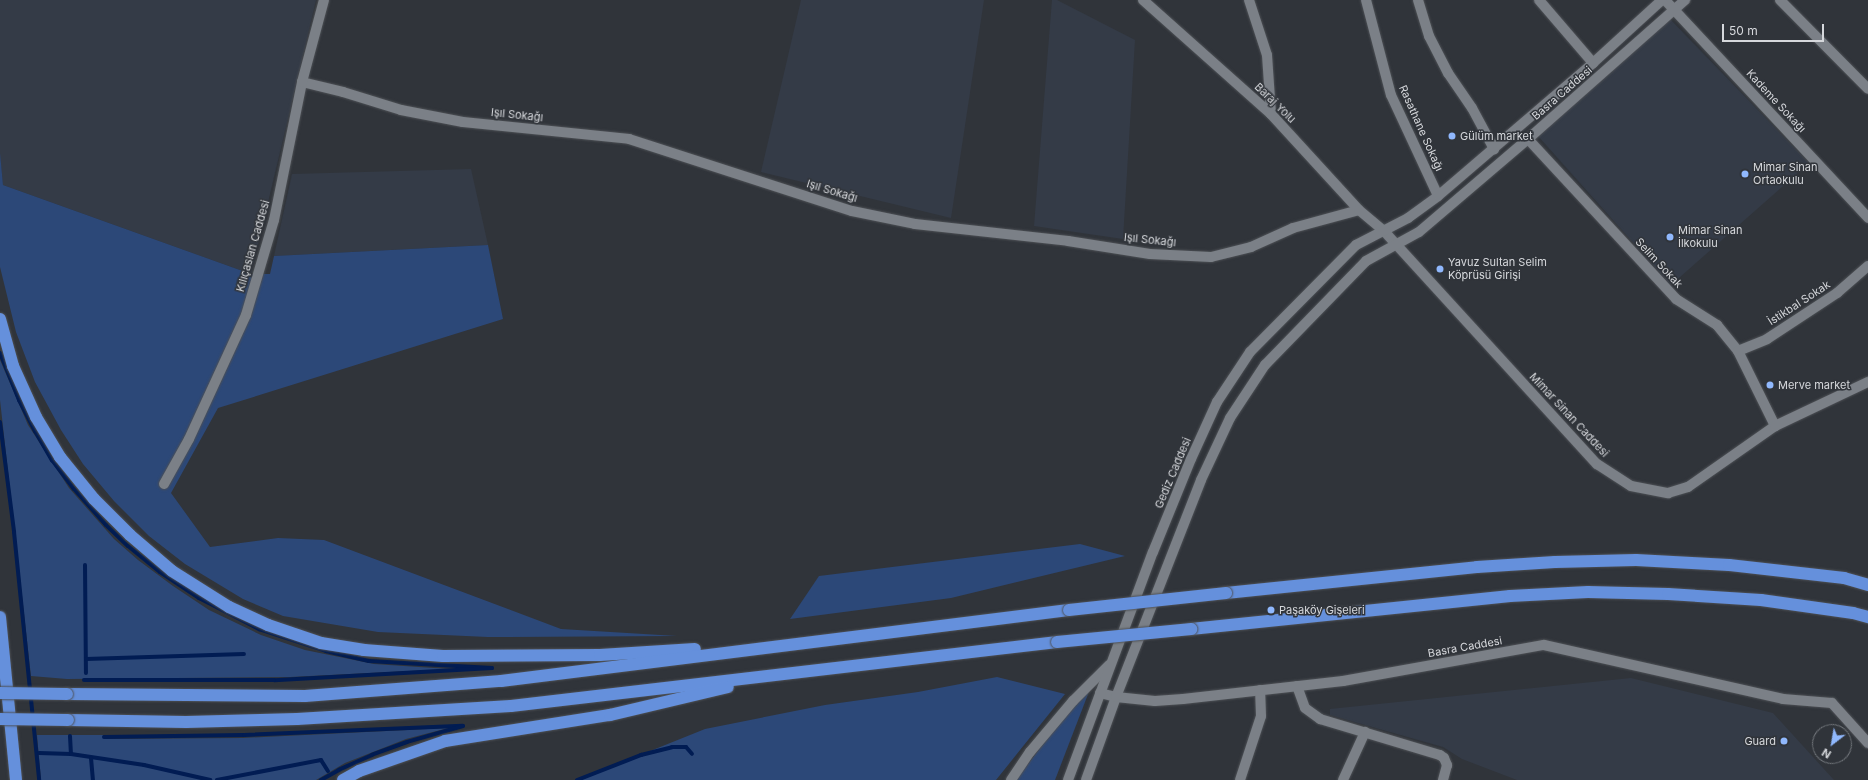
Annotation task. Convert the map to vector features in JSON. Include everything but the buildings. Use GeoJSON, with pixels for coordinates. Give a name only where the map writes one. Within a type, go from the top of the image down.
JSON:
{"type":"FeatureCollection","features":[{"type":"Feature","properties":{"kind":"highway"},"geometry":{"type":"LineString","coordinates":[[0,319],[13,366],[36,417],[60,457],[94,499],[130,535],[172,571],[229,607],[268,625],[321,643],[364,650],[443,656],[600,655],[828,640]]}},
{"type":"Feature","properties":{"kind":"highway"},"geometry":{"type":"LineString","coordinates":[[0,693],[305,696],[501,681],[1068,610],[1477,567],[1555,562],[1636,560],[1729,565],[1844,578],[1868,585]]}},
{"type":"Feature","properties":{"kind":"highway"},"geometry":{"type":"LineString","coordinates":[[0,719],[186,722],[281,719],[511,706],[1057,642],[1510,596],[1588,592],[1668,594],[1762,600],[1853,613],[1868,617]]}},
{"type":"Feature","properties":{"kind":"highway"},"geometry":{"type":"LineString","coordinates":[[0,617],[16,780]]}},
{"type":"Feature","properties":{"kind":"highway"},"geometry":{"type":"LineString","coordinates":[[343,780],[359,771],[445,742],[610,715],[784,674]]}},
{"type":"Feature","properties":{"kind":"street","name":"Kılıçaslan Caddesi"},"geometry":{"type":"LineString","coordinates":[[164,484],[189,439],[246,315],[274,220],[302,82],[324,0]]}},
{"type":"Feature","properties":{"kind":"street","name":"Baraj Yolu"},"geometry":{"type":"LineString","coordinates":[[1143,0],[1271,114],[1359,210],[1384,230]]}},
{"type":"Feature","properties":{"kind":"street"},"geometry":{"type":"LineString","coordinates":[[1249,0],[1267,55],[1271,114]]}},
{"type":"Feature","properties":{"kind":"street","name":"Rasathane Sokağı"},"geometry":{"type":"LineString","coordinates":[[1366,0],[1391,95],[1438,196]]}},
{"type":"Feature","properties":{"kind":"street"},"geometry":{"type":"LineString","coordinates":[[1418,0],[1429,36],[1448,73],[1472,108],[1494,149]]}},
{"type":"Feature","properties":{"kind":"street"},"geometry":{"type":"LineString","coordinates":[[1539,0],[1593,63]]}},
{"type":"Feature","properties":{"kind":"street","name":"Basra Caddesi"},"geometry":{"type":"LineString","coordinates":[[1384,230],[1408,218],[1438,196],[1593,63],[1662,0]]}},
{"type":"Feature","properties":{"kind":"street","name":"Kademe Sokağı"},"geometry":{"type":"LineString","coordinates":[[1666,0],[1868,218]]}},
{"type":"Feature","properties":{"kind":"street","name":"Basra Caddesi"},"geometry":{"type":"LineString","coordinates":[[1396,246],[1419,232],[1528,139],[1685,0]]}},
{"type":"Feature","properties":{"kind":"street"},"geometry":{"type":"LineString","coordinates":[[1780,0],[1868,89]]}},
{"type":"Feature","properties":{"kind":"street","name":"Işıl Sokağı"},"geometry":{"type":"LineString","coordinates":[[302,82],[343,92],[401,110],[463,122],[629,138],[852,210],[915,224],[1068,241],[1150,254],[1211,257],[1252,247],[1293,228],[1359,210]]}},
{"type":"Feature","properties":{"kind":"street","name":"Selim Sokak"},"geometry":{"type":"LineString","coordinates":[[1528,139],[1676,299],[1717,325],[1738,351],[1775,426]]}},
{"type":"Feature","properties":{"kind":"street","name":"Mimar Sinan Caddesi"},"geometry":{"type":"LineString","coordinates":[[1384,230],[1396,246],[1597,464],[1631,486],[1668,492],[1688,487],[1775,426],[1868,382]]}},
{"type":"Feature","properties":{"kind":"street","name":"Gediz Caddesi"},"geometry":{"type":"LineString","coordinates":[[1068,780],[1153,552],[1191,459],[1217,402],[1250,352],[1356,245],[1384,230]]}},
{"type":"Feature","properties":{"kind":"street"},"geometry":{"type":"LineString","coordinates":[[1086,780],[1116,697],[1201,480],[1230,418],[1265,364],[1305,322],[1366,261],[1396,246]]}},
{"type":"Feature","properties":{"kind":"street","name":"İstikbal Sokak"},"geometry":{"type":"LineString","coordinates":[[1738,351],[1767,339],[1837,293],[1868,266]]}},
{"type":"Feature","properties":{"kind":"street","name":"Basra Caddesi"},"geometry":{"type":"LineString","coordinates":[[1100,693],[1116,697],[1155,701],[1260,690],[1343,681],[1544,645],[1783,699],[1832,703],[1868,743]]}},
{"type":"Feature","properties":{"kind":"street"},"geometry":{"type":"LineString","coordinates":[[1011,780],[1030,752],[1068,707],[1113,660]]}},
{"type":"Feature","properties":{"kind":"street"},"geometry":{"type":"LineString","coordinates":[[1297,686],[1302,704],[1314,716],[1440,755],[1444,758],[1447,766],[1443,780]]}},
{"type":"Feature","properties":{"kind":"street"},"geometry":{"type":"LineString","coordinates":[[1240,780],[1261,716],[1260,690]]}},
{"type":"Feature","properties":{"kind":"street"},"geometry":{"type":"LineString","coordinates":[[1343,780],[1365,732]]}},
{"type":"Feature","properties":{"kind":"shaded area"},"geometry":{"type":"Polygon","coordinates":[[[0,0],[316,0],[251,274],[3,185],[0,157],[0,0]]]}},
{"type":"Feature","properties":{"kind":"shaded area"},"geometry":{"type":"Polygon","coordinates":[[[801,0],[984,0],[951,218],[761,172],[801,0]]]}},
{"type":"Feature","properties":{"kind":"shaded area"},"geometry":{"type":"Polygon","coordinates":[[[1052,0],[1057,0],[1135,40],[1123,239],[1034,226],[1052,0]]]}},
{"type":"Feature","properties":{"kind":"shaded area"},"geometry":{"type":"Polygon","coordinates":[[[1670,19],[1809,163],[1671,285],[1538,136],[1670,19]]]}},
{"type":"Feature","properties":{"kind":"shaded area"},"geometry":{"type":"Polygon","coordinates":[[[0,153],[3,185],[251,274],[270,274],[274,256],[488,245],[503,319],[218,408],[171,493],[210,547],[278,538],[324,540],[561,629],[677,636],[488,637],[378,632],[283,616],[243,599],[185,564],[149,536],[114,501],[83,464],[61,430],[35,382],[16,332],[0,267],[0,153]]]}},
{"type":"Feature","properties":{"kind":"shaded area"},"geometry":{"type":"Polygon","coordinates":[[[471,169],[488,245],[274,256],[292,174],[471,169]]]}},
{"type":"Feature","properties":{"kind":"shaded area"},"geometry":{"type":"Polygon","coordinates":[[[0,360],[28,425],[69,488],[114,539],[138,560],[173,586],[209,610],[261,635],[305,650],[374,664],[449,669],[290,677],[67,679],[31,676],[0,400],[0,360]]]}},
{"type":"Feature","properties":{"kind":"shaded area"},"geometry":{"type":"Polygon","coordinates":[[[1080,544],[1125,556],[951,598],[790,619],[819,576],[1080,544]]]}},
{"type":"Feature","properties":{"kind":"shaded area"},"geometry":{"type":"Polygon","coordinates":[[[997,677],[1065,694],[996,780],[578,780],[705,729],[825,705],[918,692],[997,677]]]}},
{"type":"Feature","properties":{"kind":"shaded area"},"geometry":{"type":"Polygon","coordinates":[[[1631,678],[1773,713],[1812,756],[1812,764],[1819,764],[1834,780],[1517,780],[1462,759],[1443,747],[1330,715],[1330,709],[1631,678]]]}},
{"type":"Feature","properties":{"kind":"shaded area"},"geometry":{"type":"Polygon","coordinates":[[[1090,689],[1055,780],[1016,780],[1053,731],[1090,689]]]}},
{"type":"Feature","properties":{"kind":"shaded area"},"geometry":{"type":"Polygon","coordinates":[[[448,728],[406,739],[345,763],[316,780],[41,780],[37,735],[103,735],[104,739],[243,738],[448,728]]]}},
{"type":"Feature","properties":{"kind":"waterway"},"geometry":{"type":"LineString","coordinates":[[0,353],[19,400],[35,431],[52,460],[74,489],[106,525],[128,546],[160,572],[199,598],[259,629],[326,651],[369,661],[492,668],[274,680],[84,680]]}},
{"type":"Feature","properties":{"kind":"waterway"},"geometry":{"type":"LineString","coordinates":[[0,422],[14,532],[39,780]]}},
{"type":"Feature","properties":{"kind":"waterway"},"geometry":{"type":"LineString","coordinates":[[85,565],[86,673]]}},
{"type":"Feature","properties":{"kind":"waterway"},"geometry":{"type":"LineString","coordinates":[[86,659],[244,654]]}},
{"type":"Feature","properties":{"kind":"waterway"},"geometry":{"type":"LineString","coordinates":[[104,737],[244,735],[463,726],[407,742],[372,755],[321,780]]}},
{"type":"Feature","properties":{"kind":"waterway"},"geometry":{"type":"LineString","coordinates":[[70,736],[71,754]]}},
{"type":"Feature","properties":{"kind":"waterway"},"geometry":{"type":"LineString","coordinates":[[577,780],[641,755],[672,747],[686,747],[692,754]]}},
{"type":"Feature","properties":{"kind":"waterway"},"geometry":{"type":"LineString","coordinates":[[39,753],[71,754],[144,765],[210,780]]}},
{"type":"Feature","properties":{"kind":"waterway"},"geometry":{"type":"LineString","coordinates":[[91,758],[93,780]]}},
{"type":"Feature","properties":{"kind":"waterway"},"geometry":{"type":"LineString","coordinates":[[217,780],[321,760],[328,771]]}},
{"type":"Feature","properties":{"kind":"place","name":"Gülüm market"},"geometry":{"type":"Point","coordinates":[1452,136]}},
{"type":"Feature","properties":{"kind":"place","name":"Mimar Sinan Ortaokulu"},"geometry":{"type":"Point","coordinates":[1745,174]}},
{"type":"Feature","properties":{"kind":"place","name":"Mimar Sinan İlkokulu"},"geometry":{"type":"Point","coordinates":[1670,237]}},
{"type":"Feature","properties":{"kind":"place","name":"Yavuz Sultan Selim Köprüsü Girişi"},"geometry":{"type":"Point","coordinates":[1440,269]}},
{"type":"Feature","properties":{"kind":"place","name":"Merve market"},"geometry":{"type":"Point","coordinates":[1770,385]}},
{"type":"Feature","properties":{"kind":"place","name":"Paşaköy Gişeleri"},"geometry":{"type":"Point","coordinates":[1271,610]}},
{"type":"Feature","properties":{"kind":"place","name":"Guard"},"geometry":{"type":"Point","coordinates":[1784,741]}}]}
